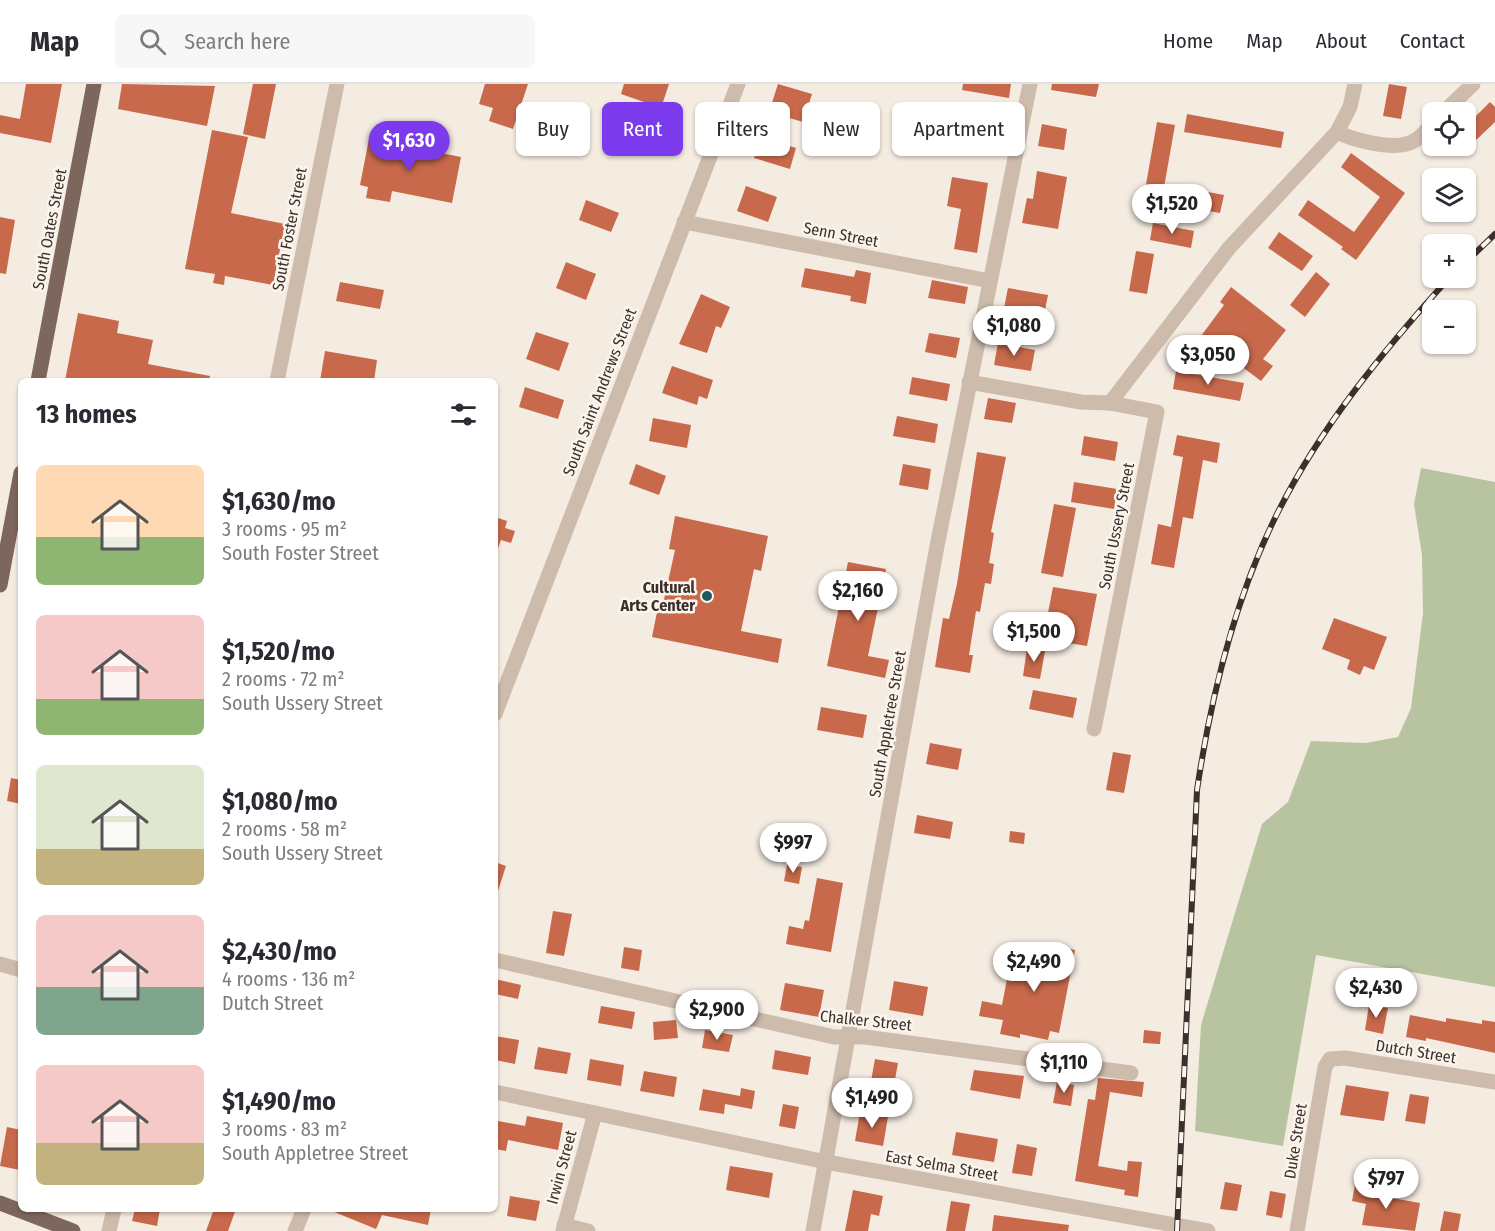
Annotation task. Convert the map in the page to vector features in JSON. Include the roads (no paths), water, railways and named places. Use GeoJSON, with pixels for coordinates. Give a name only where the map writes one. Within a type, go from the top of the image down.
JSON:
{"type":"FeatureCollection","features":[{"type":"Feature","properties":{"kind":"main road","name":"South Oates Street"},"geometry":{"type":"LineString","coordinates":[[39,378],[94,84]]}},
{"type":"Feature","properties":{"kind":"main road"},"geometry":{"type":"LineString","coordinates":[[0,585],[18,489]]}},
{"type":"Feature","properties":{"kind":"main road"},"geometry":{"type":"LineString","coordinates":[[0,1203],[18,1210]]}},
{"type":"Feature","properties":{"kind":"main road"},"geometry":{"type":"LineString","coordinates":[[23,1212],[73,1231]]}},
{"type":"Feature","properties":{"kind":"street","name":"South Foster Street"},"geometry":{"type":"LineString","coordinates":[[278,378],[337,84]]}},
{"type":"Feature","properties":{"kind":"street","name":"South Saint Andrews Street"},"geometry":{"type":"LineString","coordinates":[[498,706],[738,84]]}},
{"type":"Feature","properties":{"kind":"street","name":"South Appletree Street"},"geometry":{"type":"LineString","coordinates":[[813,1231],[969,382],[1030,84]]}},
{"type":"Feature","properties":{"kind":"street"},"geometry":{"type":"LineString","coordinates":[[1110,403],[1229,248],[1337,132],[1350,107],[1354,84]]}},
{"type":"Feature","properties":{"kind":"street"},"geometry":{"type":"LineString","coordinates":[[1454,102],[1473,84]]}},
{"type":"Feature","properties":{"kind":"street"},"geometry":{"type":"LineString","coordinates":[[1337,132],[1356,140],[1406,145],[1422,135]]}},
{"type":"Feature","properties":{"kind":"street","name":"Senn Street"},"geometry":{"type":"LineString","coordinates":[[684,222],[990,281]]}},
{"type":"Feature","properties":{"kind":"street","name":"South Ussery Street"},"geometry":{"type":"LineString","coordinates":[[969,382],[1081,402],[1110,403],[1157,412],[1094,729]]}},
{"type":"Feature","properties":{"kind":"street","name":"Chalker Street"},"geometry":{"type":"LineString","coordinates":[[498,961],[834,1037],[865,1037],[1131,1073]]}},
{"type":"Feature","properties":{"kind":"street"},"geometry":{"type":"LineString","coordinates":[[0,964],[18,969]]}},
{"type":"Feature","properties":{"kind":"street","name":"Dutch Street"},"geometry":{"type":"LineString","coordinates":[[1330,1059],[1346,1058],[1495,1082]]}},
{"type":"Feature","properties":{"kind":"street","name":"Duke Street"},"geometry":{"type":"LineString","coordinates":[[1297,1231],[1325,1067],[1330,1059]]}},
{"type":"Feature","properties":{"kind":"street","name":"East Selma Street"},"geometry":{"type":"LineString","coordinates":[[498,1093],[826,1162],[1208,1231]]}},
{"type":"Feature","properties":{"kind":"street","name":"Irwin Street"},"geometry":{"type":"LineString","coordinates":[[563,1228],[595,1113]]}},
{"type":"Feature","properties":{"kind":"street"},"geometry":{"type":"LineString","coordinates":[[110,1231],[113,1212]]}},
{"type":"Feature","properties":{"kind":"street"},"geometry":{"type":"LineString","coordinates":[[295,1231],[303,1212]]}},
{"type":"Feature","properties":{"kind":"street"},"geometry":{"type":"LineString","coordinates":[[563,1228],[588,1231]]}},
{"type":"Feature","properties":{"kind":"railway"},"geometry":{"type":"LineString","coordinates":[[1476,252],[1495,234]]}},
{"type":"Feature","properties":{"kind":"railway"},"geometry":{"type":"LineString","coordinates":[[1177,1231],[1197,790],[1209,719],[1226,650],[1236,615],[1261,548],[1293,483],[1312,451],[1377,361],[1440,288]]}},
{"type":"Feature","properties":{"kind":"place","name":"Cultural Arts Center"},"geometry":{"type":"Point","coordinates":[707,596]}}]}
